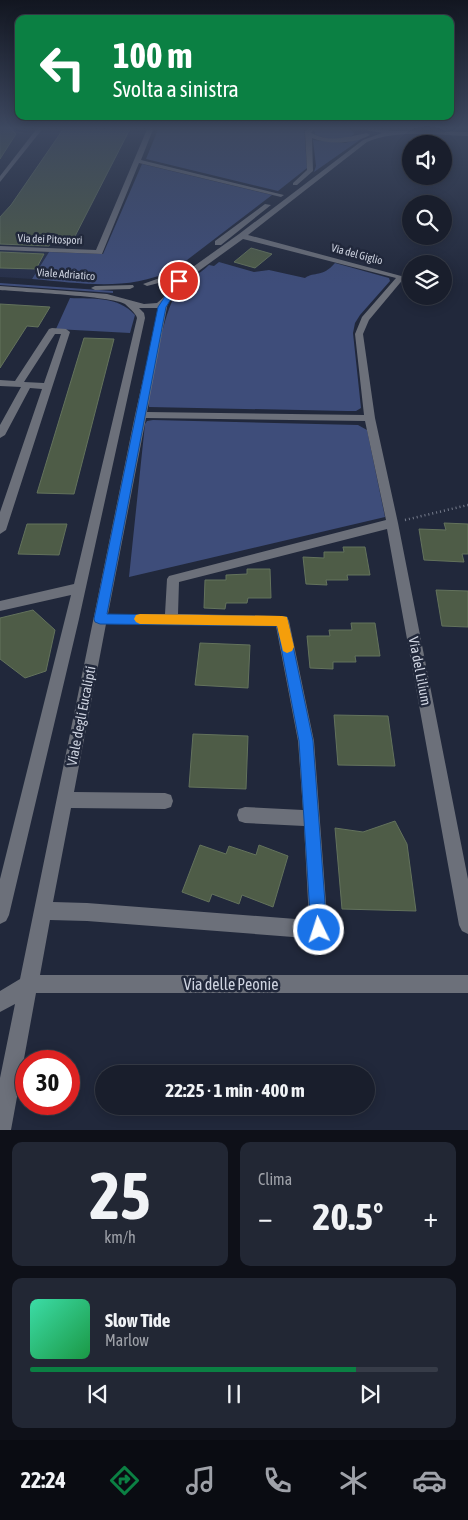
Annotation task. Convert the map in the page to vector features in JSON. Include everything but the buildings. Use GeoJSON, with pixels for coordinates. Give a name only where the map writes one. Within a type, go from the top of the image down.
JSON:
{"type":"FeatureCollection","features":[{"type":"Feature","properties":{"kind":"street","name":"Via dei Pitospori"},"geometry":{"type":"LineString","coordinates":[[0,248],[99,252],[130,180]]}},
{"type":"Feature","properties":{"kind":"street"},"geometry":{"type":"LineString","coordinates":[[216,180],[280,195]]}},
{"type":"Feature","properties":{"kind":"street"},"geometry":{"type":"LineString","coordinates":[[147,284],[164,280],[181,271],[299,180]]}},
{"type":"Feature","properties":{"kind":"street"},"geometry":{"type":"LineString","coordinates":[[166,297],[179,281],[242,236],[315,180]]}},
{"type":"Feature","properties":{"kind":"street","name":"Via del Giglio"},"geometry":{"type":"LineString","coordinates":[[242,236],[401,277],[365,318],[359,334],[370,418]]}},
{"type":"Feature","properties":{"kind":"street","name":"Viale Adriatico"},"geometry":{"type":"LineString","coordinates":[[0,280],[106,288],[147,284]]}},
{"type":"Feature","properties":{"kind":"street"},"geometry":{"type":"LineString","coordinates":[[147,284],[164,287],[166,297]]}},
{"type":"Feature","properties":{"kind":"street"},"geometry":{"type":"LineString","coordinates":[[0,915],[79,588],[141,318],[140,313],[127,303],[122,294],[130,287]]}},
{"type":"Feature","properties":{"kind":"street","name":"Viale Adriatico"},"geometry":{"type":"LineString","coordinates":[[0,288],[107,297],[127,303],[152,307],[166,297]]}},
{"type":"Feature","properties":{"kind":"street","name":"Viale degli Eucalipti"},"geometry":{"type":"LineString","coordinates":[[0,1130],[140,415],[166,297]]}},
{"type":"Feature","properties":{"kind":"street"},"geometry":{"type":"LineString","coordinates":[[0,435],[31,364],[52,331],[66,332],[6,493],[0,530]]}},
{"type":"Feature","properties":{"kind":"street"},"geometry":{"type":"LineString","coordinates":[[31,364],[54,366]]}},
{"type":"Feature","properties":{"kind":"street"},"geometry":{"type":"LineString","coordinates":[[0,383],[46,386]]}},
{"type":"Feature","properties":{"kind":"street"},"geometry":{"type":"LineString","coordinates":[[140,415],[370,418]]}},
{"type":"Feature","properties":{"kind":"street","name":"Via del Lilium"},"geometry":{"type":"LineString","coordinates":[[370,418],[392,523],[468,925]]}},
{"type":"Feature","properties":{"kind":"street"},"geometry":{"type":"LineString","coordinates":[[171,619],[173,578],[392,523]]}},
{"type":"Feature","properties":{"kind":"street"},"geometry":{"type":"LineString","coordinates":[[0,606],[79,588]]}},
{"type":"Feature","properties":{"kind":"street"},"geometry":{"type":"LineString","coordinates":[[44,910],[319,930],[306,741],[282,621],[100,619]]}},
{"type":"Feature","properties":{"kind":"street"},"geometry":{"type":"LineString","coordinates":[[65,800],[165,801]]}},
{"type":"Feature","properties":{"kind":"street"},"geometry":{"type":"LineString","coordinates":[[245,815],[311,818]]}},
{"type":"Feature","properties":{"kind":"street"},"geometry":{"type":"LineString","coordinates":[[0,1002],[29,984]]}},
{"type":"Feature","properties":{"kind":"street","name":"Via delle Peonie"},"geometry":{"type":"LineString","coordinates":[[29,984],[468,984]]}},
{"type":"Feature","properties":{"kind":"path"},"geometry":{"type":"LineString","coordinates":[[392,523],[468,505]]}},
{"type":"Feature","properties":{"kind":"shaded area"},"geometry":{"type":"Polygon","coordinates":[[[135,180],[208,180],[272,195],[174,270],[156,277],[121,284],[86,284],[32,279],[49,252],[103,254],[135,180]]]}},
{"type":"Feature","properties":{"kind":"shaded area"},"geometry":{"type":"Polygon","coordinates":[[[232,180],[292,180],[278,191],[232,180]]]}},
{"type":"Feature","properties":{"kind":"shaded area"},"geometry":{"type":"Polygon","coordinates":[[[0,250],[49,252],[32,279],[0,277],[0,250]]]}},
{"type":"Feature","properties":{"kind":"shaded area"},"geometry":{"type":"Polygon","coordinates":[[[219,262],[254,272],[269,270],[305,278],[326,271],[335,263],[389,278],[390,281],[355,323],[353,333],[361,408],[356,411],[347,411],[149,407],[148,402],[159,345],[172,302],[177,293],[188,282],[209,265],[214,266],[219,262]]]}},
{"type":"Feature","properties":{"kind":"shaded area"},"geometry":{"type":"Polygon","coordinates":[[[0,283],[113,291],[113,293],[0,285],[0,283]]]}},
{"type":"Feature","properties":{"kind":"shaded area"},"geometry":{"type":"Polygon","coordinates":[[[70,298],[105,300],[121,304],[135,315],[130,333],[56,329],[70,298]]]}},
{"type":"Feature","properties":{"kind":"shaded area"},"geometry":{"type":"Polygon","coordinates":[[[147,421],[358,425],[367,430],[385,517],[129,577],[145,424],[147,421]]]}},
{"type":"Feature","properties":{"kind":"slow traffic"},"geometry":{"type":"LineString","coordinates":[[140,619],[282,621],[287,647]]}},
{"type":"Feature","properties":{"kind":"route"},"geometry":{"type":"LineString","coordinates":[[179,281],[168,293],[168,298],[162,307],[100,619],[282,621],[306,741],[319,930]]}}]}
